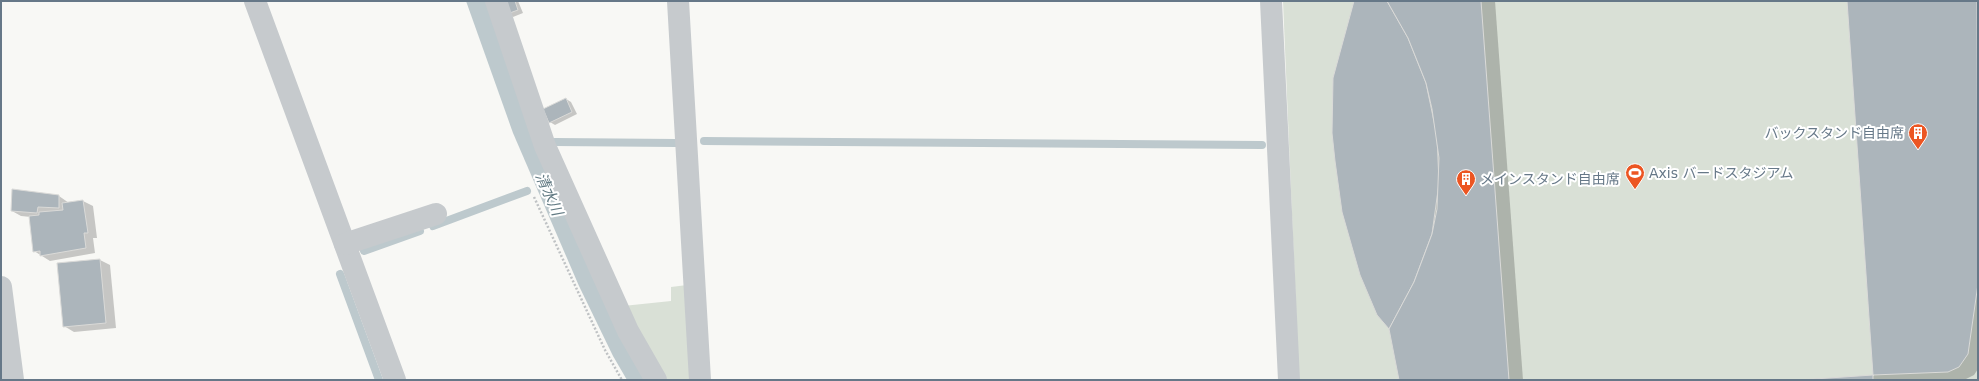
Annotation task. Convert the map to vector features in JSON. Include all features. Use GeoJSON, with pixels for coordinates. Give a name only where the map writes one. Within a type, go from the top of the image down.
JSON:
{"type":"FeatureCollection","features":[{"type":"Feature","properties":{"kind":"street"},"geometry":{"type":"LineString","coordinates":[[255,1],[395,380]]}},
{"type":"Feature","properties":{"kind":"street"},"geometry":{"type":"LineString","coordinates":[[496,1],[545,146],[628,331],[656,380]]}},
{"type":"Feature","properties":{"kind":"street"},"geometry":{"type":"LineString","coordinates":[[678,1],[700,380]]}},
{"type":"Feature","properties":{"kind":"street"},"geometry":{"type":"LineString","coordinates":[[1271,1],[1289,380]]}},
{"type":"Feature","properties":{"kind":"street"},"geometry":{"type":"LineString","coordinates":[[345,244],[436,214]]}},
{"type":"Feature","properties":{"kind":"street"},"geometry":{"type":"LineString","coordinates":[[1,287],[13,380]]}},
{"type":"Feature","properties":{"kind":"path"},"geometry":{"type":"LineString","coordinates":[[534,197],[605,350],[622,380]]}},
{"type":"Feature","properties":{"kind":"shaded area","name":"Axis バードスタジアム"},"geometry":{"type":"Polygon","coordinates":[[[1283,1],[1978,1],[1978,380],[1299,380],[1283,1]]]}},
{"type":"Feature","properties":{"kind":"shaded area"},"geometry":{"type":"Polygon","coordinates":[[[687,285],[692,380],[663,380],[623,306],[671,301],[671,287],[687,285]]]}},
{"type":"Feature","properties":{"kind":"water","name":"清水川"},"geometry":{"type":"Polygon","coordinates":[[[466,1],[489,1],[647,380],[627,380],[613,356],[579,286],[513,133],[466,1]]]}},
{"type":"Feature","properties":{"kind":"building"},"geometry":{"type":"Polygon","coordinates":[[[502,1],[515,1],[518,10],[507,14],[502,1]]]}},
{"type":"Feature","properties":{"kind":"building"},"geometry":{"type":"Polygon","coordinates":[[[1354,1],[1387,1],[1408,38],[1426,83],[1437,136],[1439,183],[1432,234],[1414,282],[1389,329],[1377,315],[1360,275],[1342,212],[1332,133],[1333,78],[1354,1]]]}},
{"type":"Feature","properties":{"kind":"building","name":"メインスタンド自由席"},"geometry":{"type":"Polygon","coordinates":[[[1387,1],[1481,1],[1509,380],[1399,380],[1389,329],[1414,282],[1432,234],[1437,209],[1439,158],[1432,109],[1426,83],[1408,38],[1387,1]]]}},
{"type":"Feature","properties":{"kind":"building","name":"バックスタンド自由席"},"geometry":{"type":"Polygon","coordinates":[[[1847,1],[1977,1],[1978,284],[1968,354],[1959,367],[1948,372],[1873,375],[1847,1]]]}},
{"type":"Feature","properties":{"kind":"building"},"geometry":{"type":"Polygon","coordinates":[[[566,98],[572,112],[549,123],[543,109],[566,98]]]}},
{"type":"Feature","properties":{"kind":"building"},"geometry":{"type":"Polygon","coordinates":[[[12,189],[59,195],[59,208],[38,207],[37,213],[11,211],[12,189]]]}},
{"type":"Feature","properties":{"kind":"building"},"geometry":{"type":"Polygon","coordinates":[[[83,200],[88,233],[84,233],[86,248],[40,256],[40,251],[33,252],[29,216],[39,215],[39,212],[63,210],[62,203],[83,200]]]}},
{"type":"Feature","properties":{"kind":"building"},"geometry":{"type":"Polygon","coordinates":[[[100,259],[106,323],[63,327],[57,263],[100,259]]]}},
{"type":"Feature","properties":{"kind":"building"},"geometry":{"type":"Polygon","coordinates":[[[1873,375],[1873,380],[1799,380],[1873,375]]]}},
{"type":"Feature","properties":{"kind":"waterway"},"geometry":{"type":"LineString","coordinates":[[704,141],[1262,145]]}},
{"type":"Feature","properties":{"kind":"waterway"},"geometry":{"type":"LineString","coordinates":[[555,142],[676,143]]}},
{"type":"Feature","properties":{"kind":"waterway"},"geometry":{"type":"LineString","coordinates":[[433,226],[527,191]]}},
{"type":"Feature","properties":{"kind":"waterway"},"geometry":{"type":"LineString","coordinates":[[364,251],[420,231]]}},
{"type":"Feature","properties":{"kind":"waterway"},"geometry":{"type":"LineString","coordinates":[[340,274],[379,380]]}},
{"type":"Feature","properties":{"kind":"place","name":"バックスタンド自由席"},"geometry":{"type":"Point","coordinates":[1918,150]}},
{"type":"Feature","properties":{"kind":"place","name":"Axis バードスタジアム"},"geometry":{"type":"Point","coordinates":[1635,190]}},
{"type":"Feature","properties":{"kind":"place","name":"メインスタンド自由席"},"geometry":{"type":"Point","coordinates":[1466,196]}}]}
